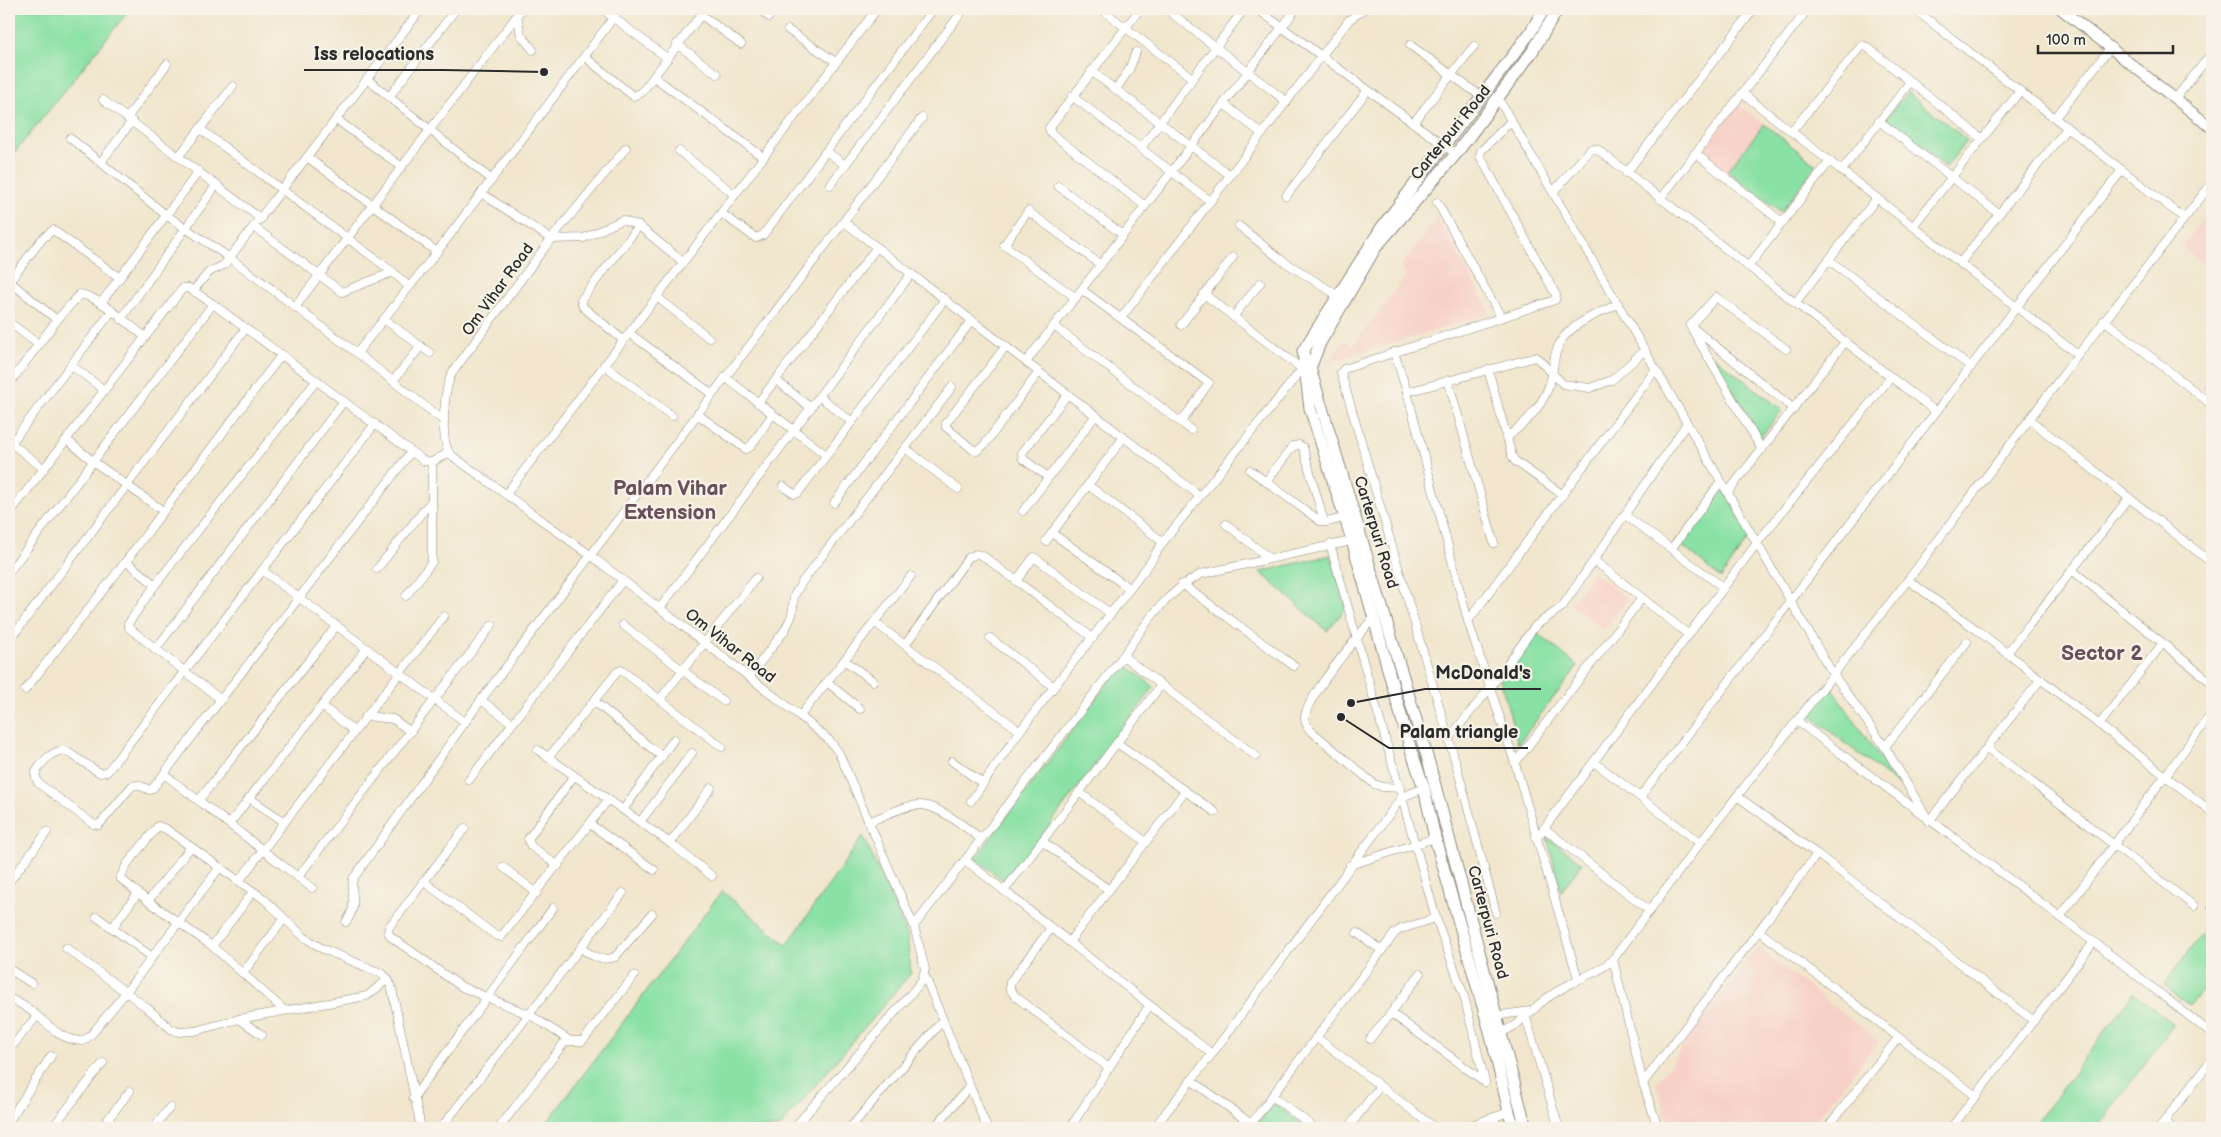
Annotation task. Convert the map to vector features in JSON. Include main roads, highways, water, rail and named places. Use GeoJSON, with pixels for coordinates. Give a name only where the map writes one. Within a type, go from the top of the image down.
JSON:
{"type":"FeatureCollection","features":[{"type":"Feature","properties":{"kind":"main road","name":"Carterpuri Road"},"geometry":{"type":"LineString","coordinates":[[1491,1017],[1449,834],[1306,369],[1343,296],[1382,226],[1444,148],[1530,33],[1544,9]]}},
{"type":"Feature","properties":{"kind":"main road","name":"Carterpuri Road"},"geometry":{"type":"LineString","coordinates":[[1343,296],[1376,247],[1456,154],[1498,98],[1532,52],[1558,9]]}},
{"type":"Feature","properties":{"kind":"main road","name":"Carterpuri Road"},"geometry":{"type":"LineString","coordinates":[[1357,539],[1373,618],[1408,744],[1424,788],[1435,838],[1526,1128]]}},
{"type":"Feature","properties":{"kind":"main road","name":"Carterpuri Road"},"geometry":{"type":"LineString","coordinates":[[1496,1034],[1502,1078],[1514,1128]]}},
{"type":"Feature","properties":{"kind":"place","name":"Iss relocations"},"geometry":{"type":"Point","coordinates":[544,72]}},
{"type":"Feature","properties":{"kind":"place","name":"McDonald's"},"geometry":{"type":"Point","coordinates":[1351,703]}},
{"type":"Feature","properties":{"kind":"place","name":"Palam triangle"},"geometry":{"type":"Point","coordinates":[1341,717]}},
{"type":"Feature","properties":{"kind":"district","name":"Palam Vihar Extension"},"geometry":{"type":"Point","coordinates":[670,500]}},
{"type":"Feature","properties":{"kind":"district","name":"Sector 2"},"geometry":{"type":"Point","coordinates":[2102,653]}}]}
